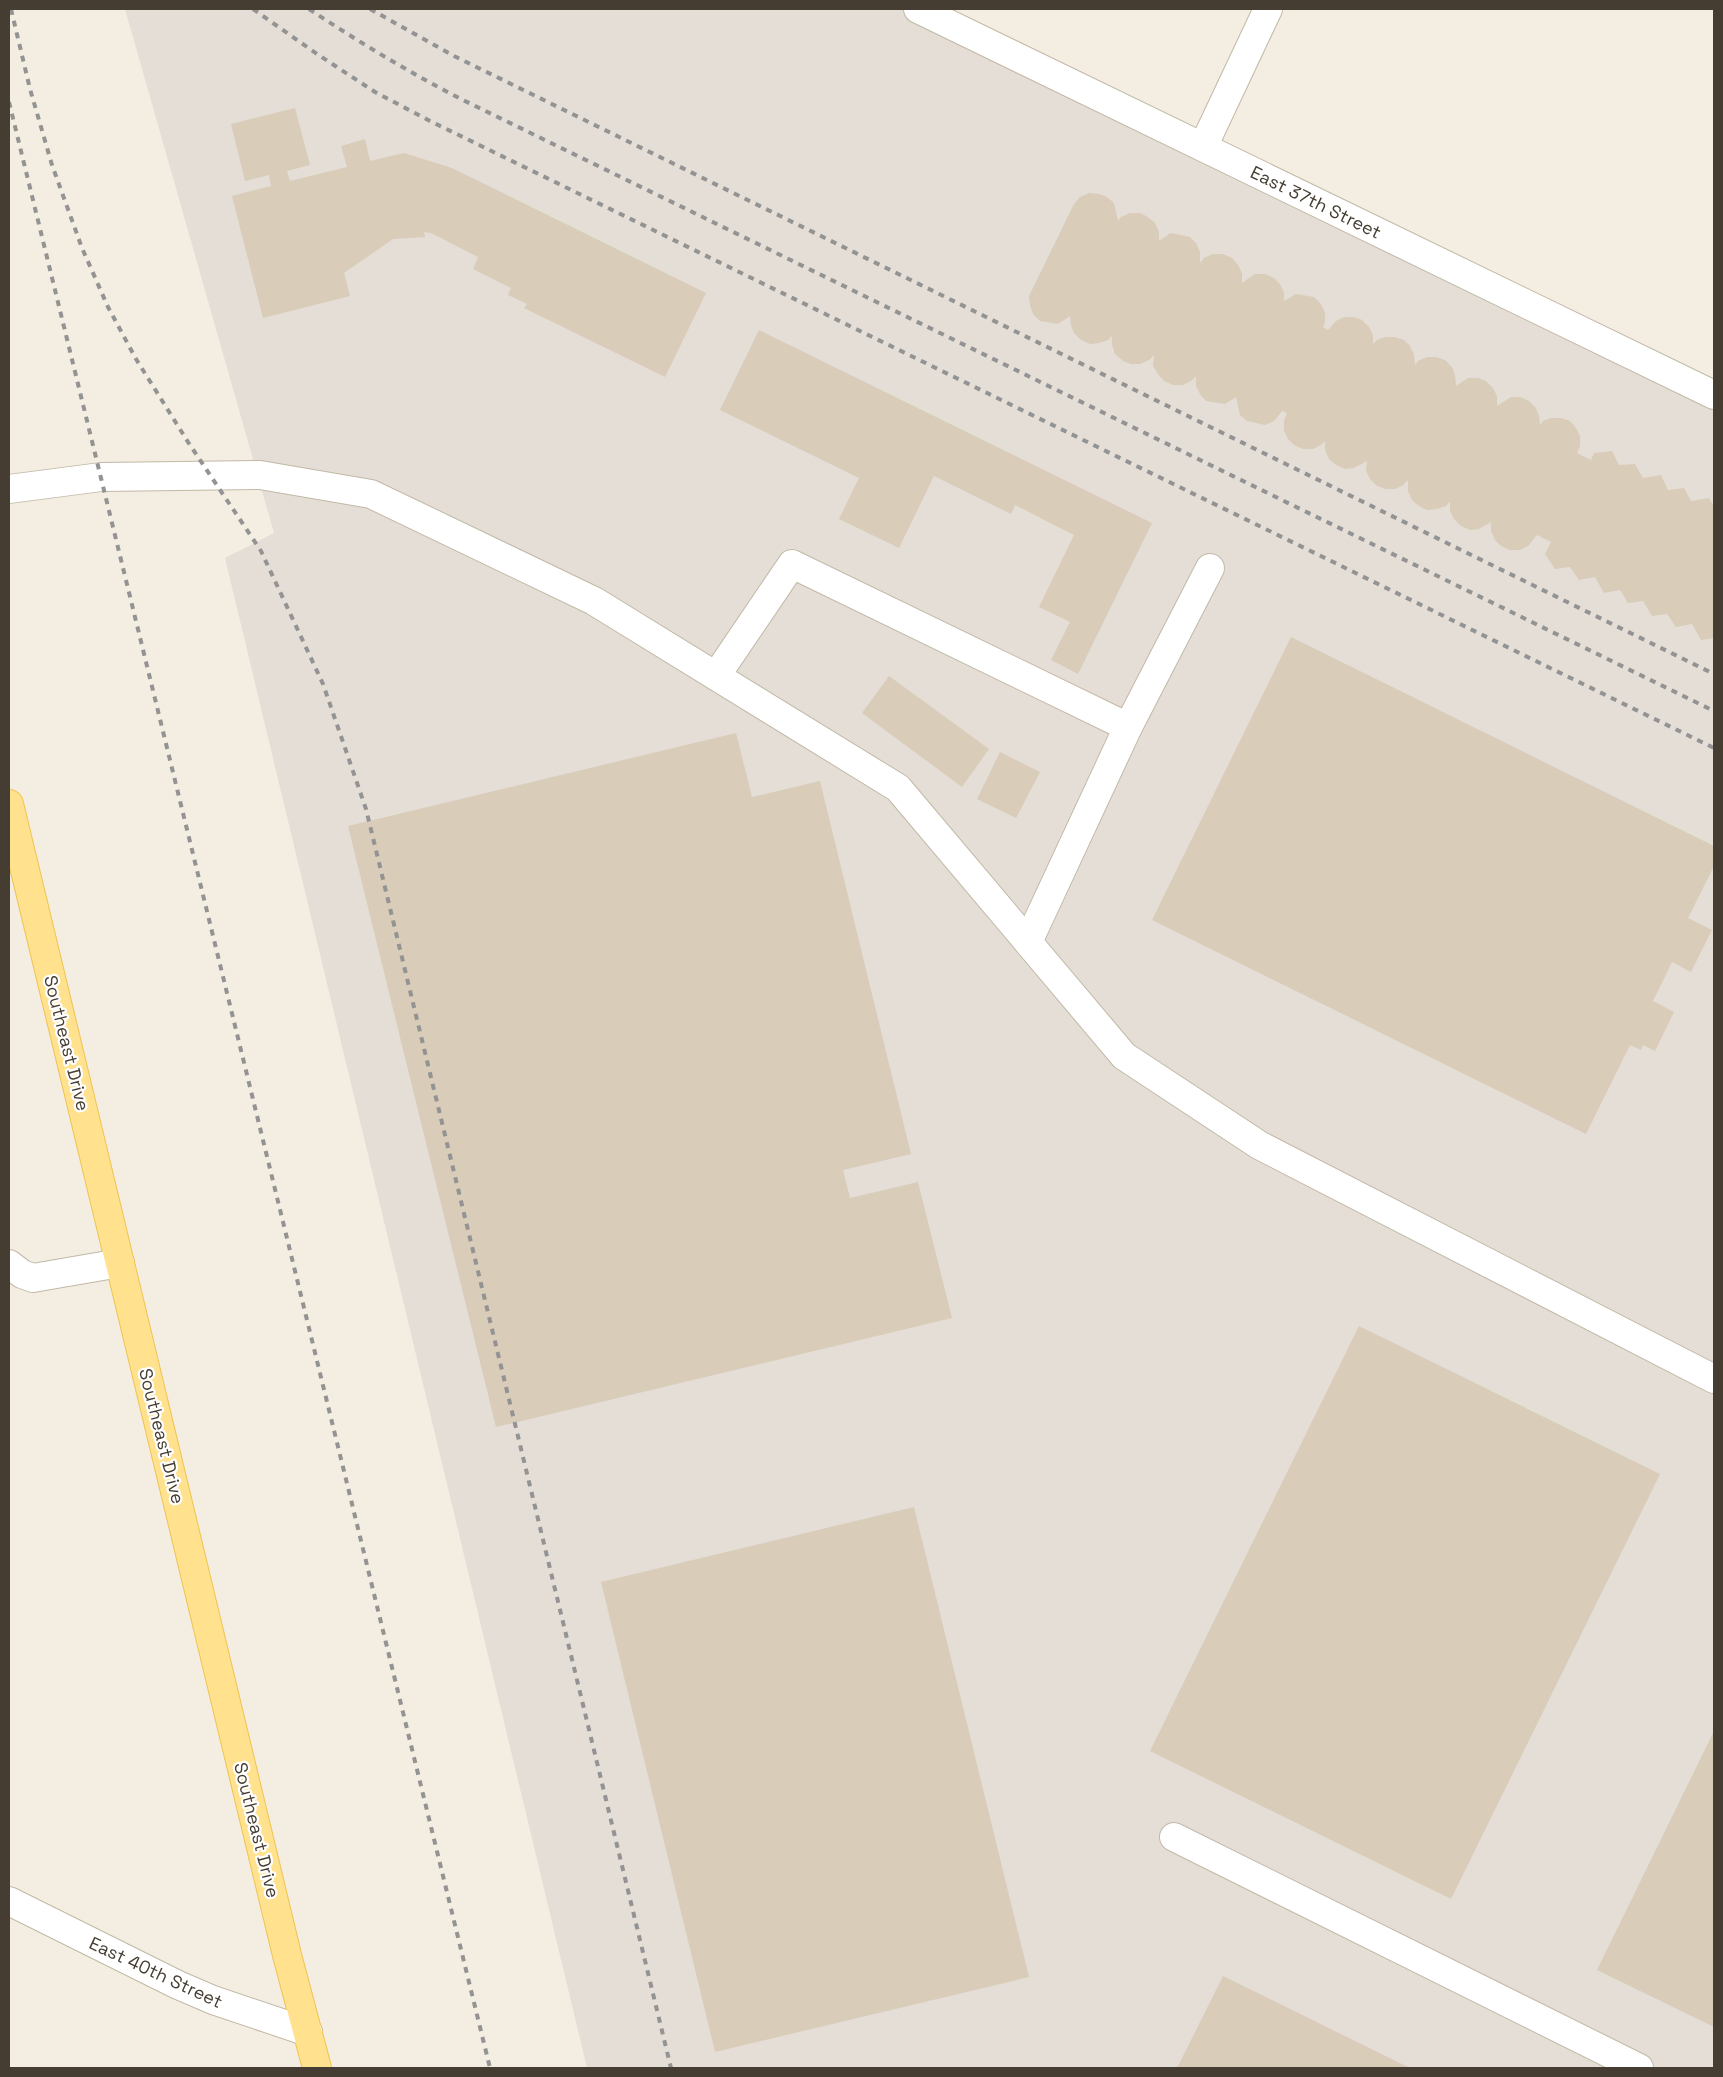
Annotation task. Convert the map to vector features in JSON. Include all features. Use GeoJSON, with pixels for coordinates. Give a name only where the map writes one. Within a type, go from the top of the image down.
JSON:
{"type":"FeatureCollection","features":[{"type":"Feature","properties":{"kind":"main road","name":"Southeast Drive"},"geometry":{"type":"LineString","coordinates":[[9,804],[287,1955],[317,2068]]}},
{"type":"Feature","properties":{"kind":"street","name":"East 37th Street"},"geometry":{"type":"LineString","coordinates":[[918,9],[1714,395]]}},
{"type":"Feature","properties":{"kind":"street"},"geometry":{"type":"LineString","coordinates":[[1203,147],[1268,9]]}},
{"type":"Feature","properties":{"kind":"street"},"geometry":{"type":"LineString","coordinates":[[9,489],[100,477],[260,475],[371,494],[594,601],[898,788],[1124,1056],[1259,1144],[1714,1379]]}},
{"type":"Feature","properties":{"kind":"street"},"geometry":{"type":"LineString","coordinates":[[716,676],[792,564],[1128,727]]}},
{"type":"Feature","properties":{"kind":"street"},"geometry":{"type":"LineString","coordinates":[[1028,942],[1128,727],[1210,568]]}},
{"type":"Feature","properties":{"kind":"street"},"geometry":{"type":"LineString","coordinates":[[9,1264],[22,1274],[33,1278],[120,1263]]}},
{"type":"Feature","properties":{"kind":"street"},"geometry":{"type":"LineString","coordinates":[[1174,1837],[1639,2068]]}},
{"type":"Feature","properties":{"kind":"street","name":"East 40th Street"},"geometry":{"type":"LineString","coordinates":[[9,1901],[178,1985],[213,2000],[308,2032]]}},
{"type":"Feature","properties":{"kind":"shaded area"},"geometry":{"type":"Polygon","coordinates":[[[125,9],[916,9],[1714,397],[1714,2068],[587,2068],[225,558],[274,533],[125,9]]]}},
{"type":"Feature","properties":{"kind":"building"},"geometry":{"type":"Polygon","coordinates":[[[295,108],[310,165],[287,171],[290,181],[347,167],[341,146],[365,139],[370,161],[404,153],[452,168],[706,293],[665,377],[524,308],[527,304],[508,295],[511,288],[473,269],[478,257],[431,233],[424,232],[425,237],[393,239],[344,273],[350,296],[263,318],[232,196],[271,186],[269,175],[245,181],[231,124],[295,108]]]}},
{"type":"Feature","properties":{"kind":"building"},"geometry":{"type":"Polygon","coordinates":[[[1089,193],[1107,197],[1114,203],[1118,221],[1121,217],[1130,213],[1140,213],[1148,217],[1155,223],[1159,232],[1159,241],[1171,233],[1190,237],[1196,243],[1200,252],[1200,263],[1204,258],[1213,254],[1223,254],[1232,258],[1242,273],[1242,283],[1255,274],[1265,274],[1274,278],[1280,284],[1284,293],[1284,301],[1296,294],[1314,297],[1321,304],[1325,313],[1323,327],[1328,330],[1336,321],[1344,317],[1354,317],[1362,320],[1369,327],[1373,335],[1373,344],[1385,337],[1395,337],[1404,340],[1410,346],[1414,355],[1415,365],[1418,361],[1427,357],[1445,360],[1452,367],[1456,386],[1468,378],[1478,378],[1486,381],[1493,388],[1497,396],[1497,406],[1511,397],[1520,397],[1529,401],[1536,408],[1540,425],[1543,421],[1551,418],[1561,418],[1570,421],[1580,436],[1580,446],[1577,453],[1591,460],[1594,453],[1612,451],[1619,465],[1635,464],[1643,478],[1661,475],[1668,490],[1684,488],[1691,501],[1709,498],[1714,507],[1714,638],[1701,640],[1692,624],[1676,627],[1667,614],[1652,616],[1643,601],[1628,603],[1620,590],[1604,593],[1595,577],[1579,580],[1570,567],[1555,569],[1545,554],[1551,542],[1537,535],[1528,546],[1520,550],[1510,550],[1501,546],[1495,540],[1491,531],[1491,522],[1479,529],[1470,530],[1461,526],[1454,519],[1450,511],[1450,501],[1446,506],[1437,509],[1427,510],[1419,506],[1412,500],[1408,491],[1408,480],[1395,489],[1386,489],[1377,486],[1370,479],[1366,471],[1367,461],[1354,468],[1345,469],[1329,459],[1325,450],[1325,441],[1313,449],[1303,449],[1294,445],[1284,431],[1284,421],[1287,413],[1282,411],[1274,421],[1265,425],[1247,421],[1240,415],[1236,397],[1225,404],[1206,401],[1196,386],[1196,376],[1183,385],[1173,385],[1164,381],[1153,366],[1154,355],[1149,360],[1140,364],[1131,364],[1123,361],[1115,354],[1112,336],[1108,340],[1099,343],[1090,344],[1081,340],[1074,333],[1070,316],[1058,324],[1040,321],[1033,314],[1029,296],[1074,204],[1080,197],[1089,193]]]}},
{"type":"Feature","properties":{"kind":"building"},"geometry":{"type":"Polygon","coordinates":[[[759,330],[1152,523],[1078,674],[1051,660],[1070,622],[1039,607],[1074,535],[1015,505],[1011,514],[934,476],[899,548],[839,519],[859,478],[720,410],[759,330]]]}},
{"type":"Feature","properties":{"kind":"building"},"geometry":{"type":"Polygon","coordinates":[[[1291,637],[1714,846],[1714,866],[1688,918],[1712,930],[1691,972],[1672,962],[1653,1001],[1674,1012],[1655,1051],[1643,1045],[1641,1050],[1630,1045],[1586,1134],[1152,920],[1291,637]]]}},
{"type":"Feature","properties":{"kind":"building"},"geometry":{"type":"Polygon","coordinates":[[[889,676],[989,749],[962,787],[862,713],[889,676]]]}},
{"type":"Feature","properties":{"kind":"building"},"geometry":{"type":"Polygon","coordinates":[[[736,733],[752,797],[820,781],[911,1154],[843,1170],[850,1198],[918,1182],[952,1318],[496,1427],[348,826],[736,733]]]}},
{"type":"Feature","properties":{"kind":"building"},"geometry":{"type":"Polygon","coordinates":[[[1000,752],[1040,772],[1016,818],[977,799],[1000,752]]]}},
{"type":"Feature","properties":{"kind":"building"},"geometry":{"type":"Polygon","coordinates":[[[1359,1326],[1660,1474],[1451,1899],[1150,1751],[1359,1326]]]}},
{"type":"Feature","properties":{"kind":"building"},"geometry":{"type":"Polygon","coordinates":[[[914,1507],[1029,1977],[715,2052],[601,1582],[914,1507]]]}},
{"type":"Feature","properties":{"kind":"building"},"geometry":{"type":"Polygon","coordinates":[[[1714,1731],[1714,2027],[1597,1970],[1714,1731]]]}},
{"type":"Feature","properties":{"kind":"building"},"geometry":{"type":"Polygon","coordinates":[[[1223,1976],[1410,2068],[1177,2068],[1223,1976]]]}},
{"type":"Feature","properties":{"kind":"railway"},"geometry":{"type":"LineString","coordinates":[[11,9],[30,89],[52,165],[82,248],[108,307],[136,359],[188,442],[261,551],[323,684],[366,809],[671,2068]]}},
{"type":"Feature","properties":{"kind":"railway"},"geometry":{"type":"LineString","coordinates":[[253,9],[375,92],[430,121],[1714,748]]}},
{"type":"Feature","properties":{"kind":"railway"},"geometry":{"type":"LineString","coordinates":[[309,9],[385,57],[463,100],[1714,711]]}},
{"type":"Feature","properties":{"kind":"railway"},"geometry":{"type":"LineString","coordinates":[[370,9],[454,56],[1714,674]]}},
{"type":"Feature","properties":{"kind":"railway"},"geometry":{"type":"LineString","coordinates":[[9,102],[490,2068]]}}]}
